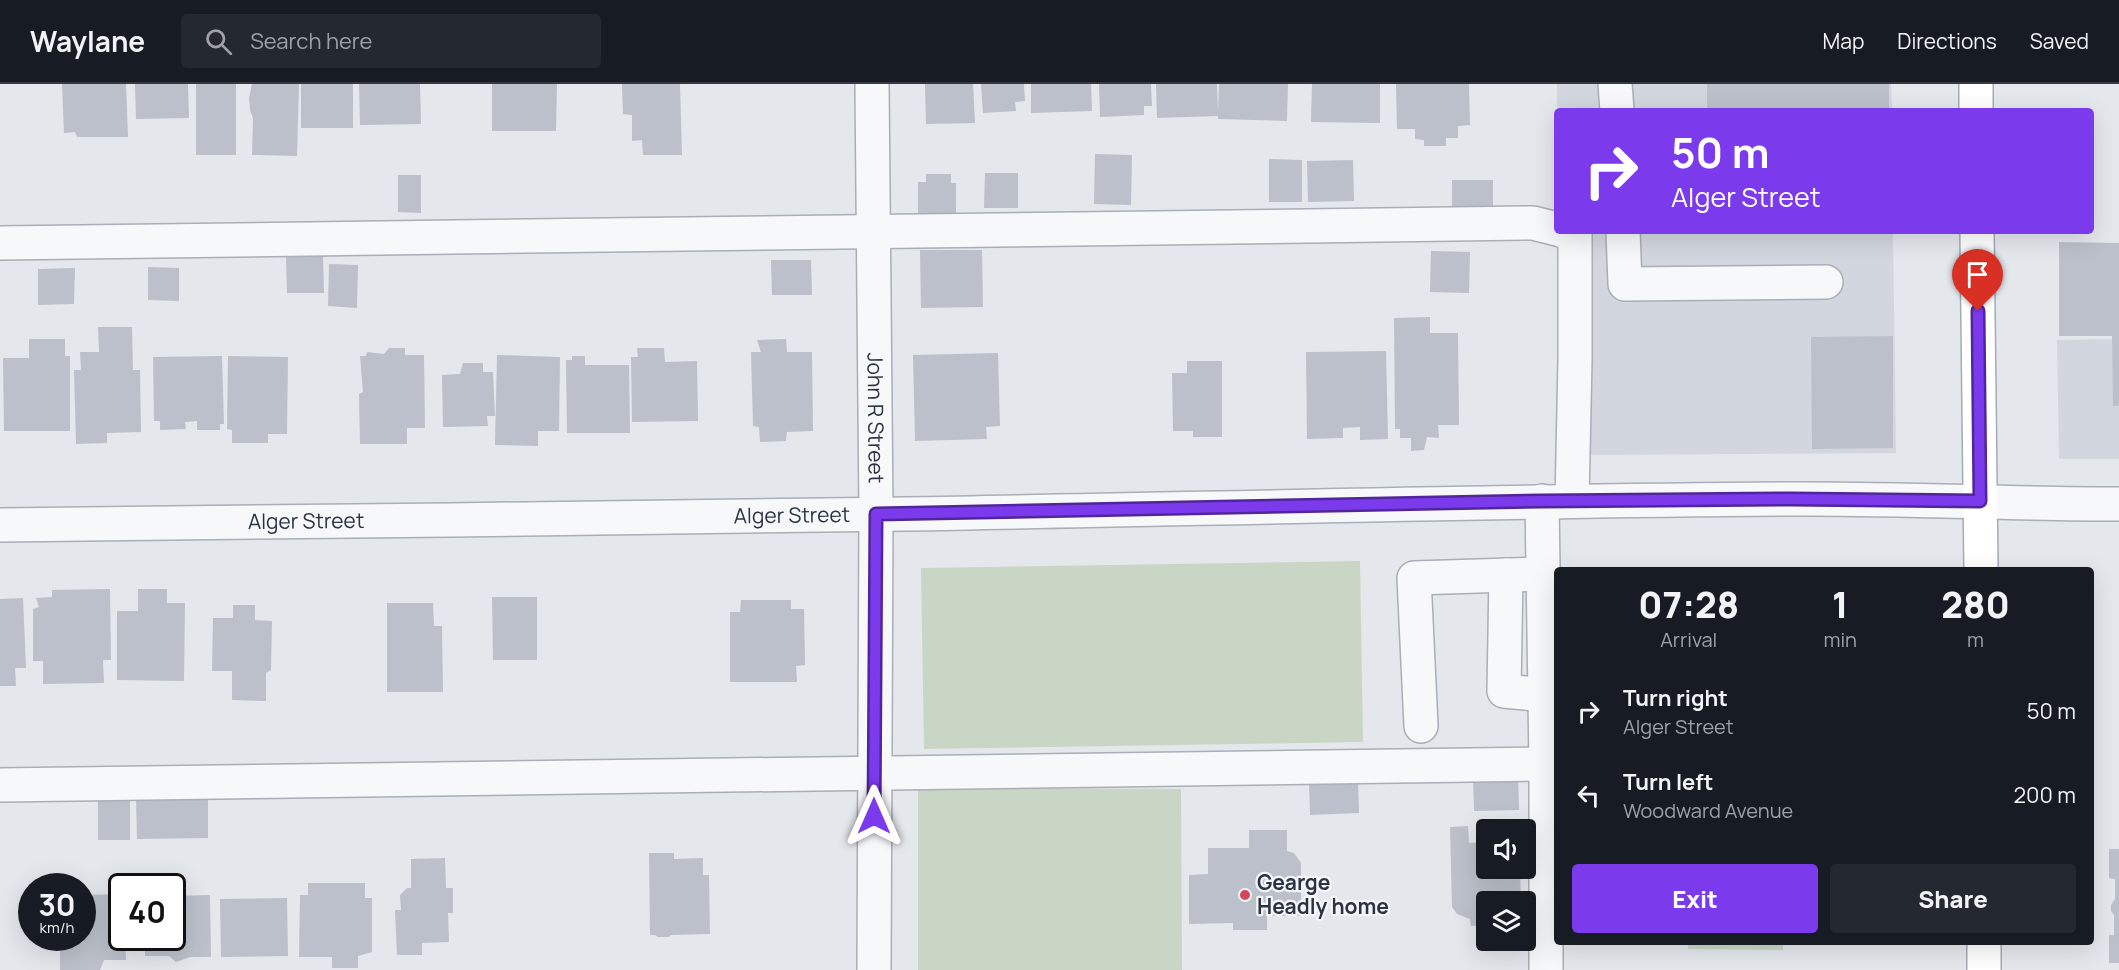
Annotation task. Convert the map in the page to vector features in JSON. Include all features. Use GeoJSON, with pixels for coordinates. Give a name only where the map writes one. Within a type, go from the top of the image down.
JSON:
{"type":"FeatureCollection","features":[{"type":"Feature","properties":{"kind":"main road"},"geometry":{"type":"LineString","coordinates":[[1976,84],[1977,108]]}},
{"type":"Feature","properties":{"kind":"main road"},"geometry":{"type":"LineString","coordinates":[[1977,234],[1981,567]]}},
{"type":"Feature","properties":{"kind":"main road"},"geometry":{"type":"LineString","coordinates":[[1984,945],[1984,970]]}},
{"type":"Feature","properties":{"kind":"street","name":"John R Street"},"geometry":{"type":"LineString","coordinates":[[872,84],[876,514],[874,970]]}},
{"type":"Feature","properties":{"kind":"street"},"geometry":{"type":"LineString","coordinates":[[1615,84],[1617,108]]}},
{"type":"Feature","properties":{"kind":"street"},"geometry":{"type":"LineString","coordinates":[[0,243],[1533,223],[1554,228]]}},
{"type":"Feature","properties":{"kind":"street"},"geometry":{"type":"LineString","coordinates":[[1546,970],[1543,574],[1557,501],[1575,234]]}},
{"type":"Feature","properties":{"kind":"street"},"geometry":{"type":"LineString","coordinates":[[1623,234],[1625,284],[1826,282]]}},
{"type":"Feature","properties":{"kind":"street","name":"Alger Street"},"geometry":{"type":"LineString","coordinates":[[0,525],[876,514],[1557,501],[1791,499],[2119,504]]}},
{"type":"Feature","properties":{"kind":"street"},"geometry":{"type":"LineString","coordinates":[[1421,726],[1414,578],[1543,574]]}},
{"type":"Feature","properties":{"kind":"street"},"geometry":{"type":"LineString","coordinates":[[1506,575],[1504,691],[1545,694]]}},
{"type":"Feature","properties":{"kind":"street"},"geometry":{"type":"LineString","coordinates":[[0,785],[1546,764]]}},
{"type":"Feature","properties":{"kind":"shaded area"},"geometry":{"type":"Polygon","coordinates":[[[1557,84],[1891,84],[1892,108],[1557,108],[1557,84]]]}},
{"type":"Feature","properties":{"kind":"shaded area"},"geometry":{"type":"Polygon","coordinates":[[[1588,234],[1893,234],[1896,453],[1590,455],[1588,234]]]}},
{"type":"Feature","properties":{"kind":"shaded area"},"geometry":{"type":"Polygon","coordinates":[[[2119,339],[2119,459],[2059,459],[2057,340],[2119,339]]]}},
{"type":"Feature","properties":{"kind":"green space"},"geometry":{"type":"Polygon","coordinates":[[[1360,561],[1363,742],[924,749],[921,568],[1360,561]]]}},
{"type":"Feature","properties":{"kind":"green space"},"geometry":{"type":"Polygon","coordinates":[[[918,788],[1181,789],[1182,970],[918,970],[918,788]]]}},
{"type":"Feature","properties":{"kind":"green space"},"geometry":{"type":"Polygon","coordinates":[[[1688,945],[1783,945],[1783,950],[1688,949],[1688,945]]]}},
{"type":"Feature","properties":{"kind":"building"},"geometry":{"type":"Polygon","coordinates":[[[62,84],[126,84],[128,137],[77,137],[75,132],[64,133],[62,84]]]}},
{"type":"Feature","properties":{"kind":"building"},"geometry":{"type":"Polygon","coordinates":[[[135,84],[188,84],[189,118],[136,119],[135,84]]]}},
{"type":"Feature","properties":{"kind":"building"},"geometry":{"type":"Polygon","coordinates":[[[196,84],[236,84],[236,155],[196,155],[196,84]]]}},
{"type":"Feature","properties":{"kind":"building"},"geometry":{"type":"Polygon","coordinates":[[[252,84],[299,84],[297,156],[252,155],[253,118],[249,98],[252,84]]]}},
{"type":"Feature","properties":{"kind":"building"},"geometry":{"type":"Polygon","coordinates":[[[301,84],[353,84],[353,128],[301,128],[301,84]]]}},
{"type":"Feature","properties":{"kind":"building"},"geometry":{"type":"Polygon","coordinates":[[[359,84],[420,84],[421,124],[360,125],[359,84]]]}},
{"type":"Feature","properties":{"kind":"building"},"geometry":{"type":"Polygon","coordinates":[[[492,84],[557,84],[556,131],[492,131],[492,84]]]}},
{"type":"Feature","properties":{"kind":"building"},"geometry":{"type":"Polygon","coordinates":[[[622,84],[680,84],[682,155],[643,155],[642,140],[632,141],[632,115],[623,114],[622,84]]]}},
{"type":"Feature","properties":{"kind":"building"},"geometry":{"type":"Polygon","coordinates":[[[925,84],[973,84],[975,123],[926,124],[925,84]]]}},
{"type":"Feature","properties":{"kind":"building"},"geometry":{"type":"Polygon","coordinates":[[[981,84],[1024,84],[1025,101],[1015,102],[1016,111],[983,113],[981,84]]]}},
{"type":"Feature","properties":{"kind":"building"},"geometry":{"type":"Polygon","coordinates":[[[1031,84],[1091,84],[1092,111],[1031,113],[1031,84]]]}},
{"type":"Feature","properties":{"kind":"building"},"geometry":{"type":"Polygon","coordinates":[[[1099,84],[1151,84],[1152,106],[1144,106],[1144,115],[1100,117],[1099,84]]]}},
{"type":"Feature","properties":{"kind":"building"},"geometry":{"type":"Polygon","coordinates":[[[1156,84],[1217,84],[1218,113],[1219,84],[1288,84],[1287,121],[1218,119],[1218,116],[1157,118],[1156,84]]]}},
{"type":"Feature","properties":{"kind":"building"},"geometry":{"type":"Polygon","coordinates":[[[1312,84],[1380,84],[1380,123],[1311,122],[1312,84]]]}},
{"type":"Feature","properties":{"kind":"building"},"geometry":{"type":"Polygon","coordinates":[[[1396,84],[1469,84],[1470,125],[1458,126],[1458,138],[1446,138],[1446,146],[1424,146],[1424,140],[1415,139],[1415,129],[1397,129],[1396,84]]]}},
{"type":"Feature","properties":{"kind":"building"},"geometry":{"type":"Polygon","coordinates":[[[1707,84],[1889,84],[1889,108],[1707,108],[1707,84]]]}},
{"type":"Feature","properties":{"kind":"building"},"geometry":{"type":"Polygon","coordinates":[[[1095,154],[1132,155],[1131,205],[1094,204],[1095,154]]]}},
{"type":"Feature","properties":{"kind":"building"},"geometry":{"type":"Polygon","coordinates":[[[1269,159],[1302,160],[1302,202],[1269,202],[1269,159]]]}},
{"type":"Feature","properties":{"kind":"building"},"geometry":{"type":"Polygon","coordinates":[[[1353,160],[1354,201],[1308,202],[1307,161],[1353,160]]]}},
{"type":"Feature","properties":{"kind":"building"},"geometry":{"type":"Polygon","coordinates":[[[985,173],[1018,173],[1018,208],[984,208],[985,173]]]}},
{"type":"Feature","properties":{"kind":"building"},"geometry":{"type":"Polygon","coordinates":[[[926,174],[951,174],[951,183],[956,183],[956,220],[918,220],[918,182],[926,182],[926,174]]]}},
{"type":"Feature","properties":{"kind":"building"},"geometry":{"type":"Polygon","coordinates":[[[398,175],[421,175],[421,213],[398,212],[398,175]]]}},
{"type":"Feature","properties":{"kind":"building"},"geometry":{"type":"Polygon","coordinates":[[[1452,180],[1493,180],[1493,207],[1452,207],[1452,180]]]}},
{"type":"Feature","properties":{"kind":"building"},"geometry":{"type":"Polygon","coordinates":[[[2059,242],[2119,243],[2119,406],[2113,406],[2112,336],[2059,336],[2059,242]]]}},
{"type":"Feature","properties":{"kind":"building"},"geometry":{"type":"Polygon","coordinates":[[[920,250],[982,250],[983,307],[921,308],[920,250]]]}},
{"type":"Feature","properties":{"kind":"building"},"geometry":{"type":"Polygon","coordinates":[[[1431,251],[1470,252],[1469,293],[1430,292],[1431,251]]]}},
{"type":"Feature","properties":{"kind":"building"},"geometry":{"type":"Polygon","coordinates":[[[323,255],[324,293],[287,293],[286,256],[323,255]]]}},
{"type":"Feature","properties":{"kind":"building"},"geometry":{"type":"Polygon","coordinates":[[[771,260],[811,260],[812,295],[772,295],[771,260]]]}},
{"type":"Feature","properties":{"kind":"building"},"geometry":{"type":"Polygon","coordinates":[[[329,264],[358,265],[357,308],[328,306],[329,264]]]}},
{"type":"Feature","properties":{"kind":"building"},"geometry":{"type":"Polygon","coordinates":[[[148,267],[179,268],[179,301],[148,300],[148,267]]]}},
{"type":"Feature","properties":{"kind":"building"},"geometry":{"type":"Polygon","coordinates":[[[75,268],[74,304],[38,305],[38,269],[75,268]]]}},
{"type":"Feature","properties":{"kind":"building"},"geometry":{"type":"Polygon","coordinates":[[[1430,317],[1430,333],[1458,333],[1459,425],[1438,425],[1439,438],[1427,437],[1424,450],[1411,451],[1411,438],[1400,438],[1400,429],[1395,429],[1394,318],[1430,317]]]}},
{"type":"Feature","properties":{"kind":"building"},"geometry":{"type":"Polygon","coordinates":[[[98,327],[132,327],[133,370],[140,370],[141,432],[107,433],[107,443],[76,444],[74,370],[81,370],[80,352],[99,352],[98,327]]]}},
{"type":"Feature","properties":{"kind":"building"},"geometry":{"type":"Polygon","coordinates":[[[1893,336],[1893,448],[1812,449],[1811,337],[1893,336]]]}},
{"type":"Feature","properties":{"kind":"building"},"geometry":{"type":"Polygon","coordinates":[[[29,339],[65,339],[65,356],[70,356],[70,431],[4,431],[3,358],[29,358],[29,339]]]}},
{"type":"Feature","properties":{"kind":"building"},"geometry":{"type":"Polygon","coordinates":[[[786,339],[787,352],[812,352],[813,431],[787,432],[786,441],[760,442],[759,427],[753,426],[751,352],[761,352],[757,340],[786,339]]]}},
{"type":"Feature","properties":{"kind":"building"},"geometry":{"type":"Polygon","coordinates":[[[389,348],[405,348],[405,355],[424,355],[425,428],[407,428],[407,444],[360,444],[359,394],[363,392],[360,356],[366,356],[367,352],[384,354],[389,348]]]}},
{"type":"Feature","properties":{"kind":"building"},"geometry":{"type":"Polygon","coordinates":[[[637,348],[664,348],[665,362],[697,361],[698,421],[632,422],[631,357],[638,357],[637,348]]]}},
{"type":"Feature","properties":{"kind":"building"},"geometry":{"type":"Polygon","coordinates":[[[1386,351],[1388,439],[1360,440],[1360,427],[1343,428],[1343,438],[1307,439],[1306,352],[1386,351]]]}},
{"type":"Feature","properties":{"kind":"building"},"geometry":{"type":"Polygon","coordinates":[[[998,353],[1000,426],[986,427],[987,439],[915,441],[913,355],[998,353]]]}},
{"type":"Feature","properties":{"kind":"building"},"geometry":{"type":"Polygon","coordinates":[[[497,355],[560,357],[559,431],[538,431],[538,446],[495,445],[497,355]]]}},
{"type":"Feature","properties":{"kind":"building"},"geometry":{"type":"Polygon","coordinates":[[[222,356],[224,424],[220,424],[220,430],[197,430],[197,421],[185,422],[186,429],[160,430],[160,421],[154,421],[153,357],[222,356]]]}},
{"type":"Feature","properties":{"kind":"building"},"geometry":{"type":"Polygon","coordinates":[[[228,356],[288,357],[287,434],[268,434],[268,443],[232,443],[232,430],[227,429],[228,356]]]}},
{"type":"Feature","properties":{"kind":"building"},"geometry":{"type":"Polygon","coordinates":[[[572,356],[585,356],[585,365],[629,365],[630,433],[567,433],[566,360],[572,360],[572,356]]]}},
{"type":"Feature","properties":{"kind":"building"},"geometry":{"type":"Polygon","coordinates":[[[1187,361],[1222,361],[1222,437],[1193,437],[1193,431],[1173,431],[1172,373],[1187,373],[1187,361]]]}},
{"type":"Feature","properties":{"kind":"building"},"geometry":{"type":"Polygon","coordinates":[[[463,363],[483,363],[483,372],[493,372],[495,416],[487,416],[488,426],[443,427],[442,375],[460,374],[463,363]]]}},
{"type":"Feature","properties":{"kind":"building"},"geometry":{"type":"Polygon","coordinates":[[[110,589],[111,660],[103,660],[104,683],[43,684],[43,661],[33,661],[33,609],[39,607],[36,598],[52,597],[52,590],[110,589]]]}},
{"type":"Feature","properties":{"kind":"building"},"geometry":{"type":"Polygon","coordinates":[[[138,589],[167,589],[167,603],[185,603],[184,681],[117,680],[117,611],[138,611],[138,589]]]}},
{"type":"Feature","properties":{"kind":"building"},"geometry":{"type":"Polygon","coordinates":[[[492,597],[537,597],[537,660],[493,660],[492,597]]]}},
{"type":"Feature","properties":{"kind":"building"},"geometry":{"type":"Polygon","coordinates":[[[23,598],[26,668],[15,668],[16,686],[0,686],[0,599],[23,598]]]}},
{"type":"Feature","properties":{"kind":"building"},"geometry":{"type":"Polygon","coordinates":[[[741,600],[791,600],[791,609],[804,609],[805,665],[796,666],[797,682],[730,682],[730,612],[740,612],[741,600]]]}},
{"type":"Feature","properties":{"kind":"building"},"geometry":{"type":"Polygon","coordinates":[[[387,603],[433,603],[434,626],[442,626],[443,692],[387,692],[387,603]]]}},
{"type":"Feature","properties":{"kind":"building"},"geometry":{"type":"Polygon","coordinates":[[[233,605],[255,605],[255,620],[272,621],[271,670],[266,673],[266,701],[232,700],[232,671],[212,671],[213,618],[233,618],[233,605]]]}},
{"type":"Feature","properties":{"kind":"building"},"geometry":{"type":"Polygon","coordinates":[[[1518,775],[1519,810],[1474,811],[1473,776],[1518,775]]]}},
{"type":"Feature","properties":{"kind":"building"},"geometry":{"type":"Polygon","coordinates":[[[1358,781],[1359,813],[1310,815],[1309,783],[1358,781]]]}},
{"type":"Feature","properties":{"kind":"building"},"geometry":{"type":"Polygon","coordinates":[[[98,796],[130,796],[130,840],[98,840],[98,796]]]}},
{"type":"Feature","properties":{"kind":"building"},"geometry":{"type":"Polygon","coordinates":[[[136,798],[208,798],[208,838],[137,839],[136,798]]]}},
{"type":"Feature","properties":{"kind":"building"},"geometry":{"type":"Polygon","coordinates":[[[1468,826],[1469,843],[1476,843],[1476,879],[1520,879],[1521,891],[1476,891],[1476,926],[1471,926],[1470,919],[1457,914],[1452,907],[1450,827],[1468,826]]]}},
{"type":"Feature","properties":{"kind":"building","name":"Gearge Headly home"},"geometry":{"type":"Polygon","coordinates":[[[1249,830],[1287,830],[1287,851],[1294,853],[1301,863],[1301,916],[1267,916],[1267,930],[1233,930],[1233,923],[1189,924],[1189,875],[1208,874],[1208,848],[1249,848],[1249,830]]]}},
{"type":"Feature","properties":{"kind":"building"},"geometry":{"type":"Polygon","coordinates":[[[2109,849],[2119,849],[2119,963],[2109,963],[2109,935],[2114,935],[2114,915],[2111,905],[2115,899],[2115,879],[2109,878],[2109,849]]]}},
{"type":"Feature","properties":{"kind":"building"},"geometry":{"type":"Polygon","coordinates":[[[649,853],[674,853],[674,859],[703,858],[703,875],[709,875],[710,934],[671,935],[669,937],[650,935],[649,853]]]}},
{"type":"Feature","properties":{"kind":"building"},"geometry":{"type":"Polygon","coordinates":[[[445,858],[446,888],[453,888],[453,913],[448,913],[449,942],[422,943],[422,955],[397,955],[395,910],[401,910],[400,895],[407,888],[411,888],[411,859],[445,858]]]}},
{"type":"Feature","properties":{"kind":"building"},"geometry":{"type":"Polygon","coordinates":[[[308,883],[365,883],[365,898],[372,898],[372,952],[358,956],[358,968],[332,968],[332,957],[299,957],[300,895],[308,895],[308,883]]]}},
{"type":"Feature","properties":{"kind":"building"},"geometry":{"type":"Polygon","coordinates":[[[108,894],[108,951],[126,951],[126,960],[104,960],[100,970],[60,970],[60,951],[96,951],[96,895],[108,894]]]}},
{"type":"Feature","properties":{"kind":"building"},"geometry":{"type":"Polygon","coordinates":[[[210,895],[211,957],[190,957],[176,962],[169,956],[145,956],[145,951],[186,951],[186,896],[210,895]]]}},
{"type":"Feature","properties":{"kind":"building"},"geometry":{"type":"Polygon","coordinates":[[[287,898],[288,956],[221,957],[220,899],[287,898]]]}},
{"type":"Feature","properties":{"kind":"place","name":"Gearge Headly home"},"geometry":{"type":"Point","coordinates":[1245,895]}},
{"type":"Feature","properties":{"kind":"route"},"geometry":{"type":"LineString","coordinates":[[874,816],[876,514],[1542,501],[1791,499],[1980,501],[1978,311]]}}]}
